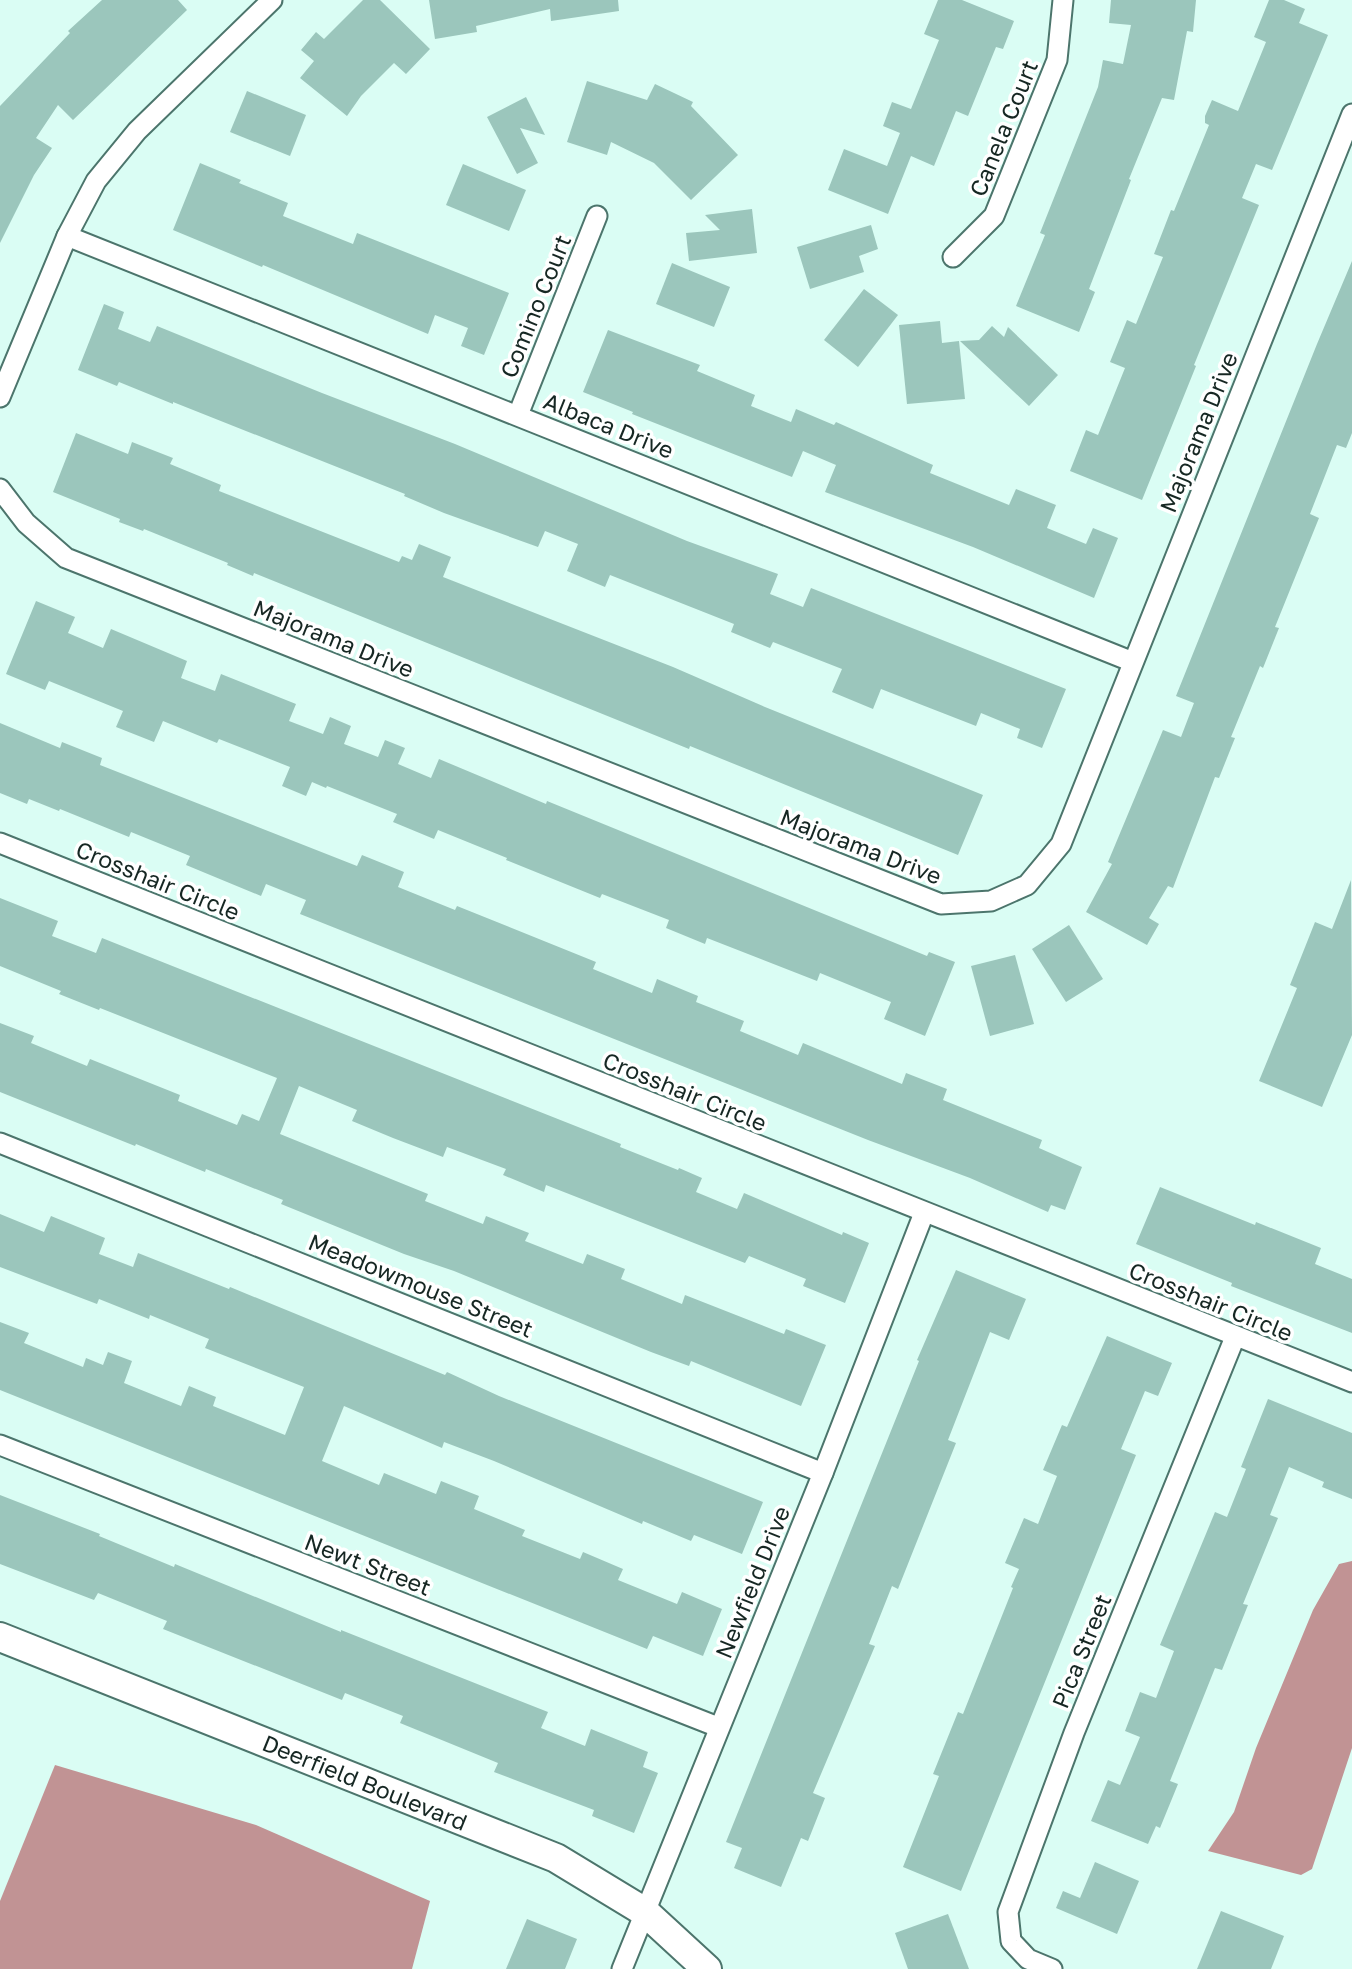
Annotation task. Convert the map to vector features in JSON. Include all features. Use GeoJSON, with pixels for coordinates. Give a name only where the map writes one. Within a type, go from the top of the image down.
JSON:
{"type":"FeatureCollection","features":[{"type":"Feature","properties":{"kind":"street"},"geometry":{"type":"LineString","coordinates":[[0,397],[67,236],[96,181],[138,131],[272,0]]}},
{"type":"Feature","properties":{"kind":"street","name":"Canela Court"},"geometry":{"type":"LineString","coordinates":[[953,257],[994,216],[1058,60],[1063,0]]}},
{"type":"Feature","properties":{"kind":"street","name":"Majorama Drive"},"geometry":{"type":"LineString","coordinates":[[0,489],[26,523],[66,558],[941,904],[991,901],[1027,885],[1061,844],[1352,114]]}},
{"type":"Feature","properties":{"kind":"street","name":"Comino Court"},"geometry":{"type":"LineString","coordinates":[[518,415],[597,216]]}},
{"type":"Feature","properties":{"kind":"street","name":"Albaca Drive"},"geometry":{"type":"LineString","coordinates":[[67,236],[1133,662]]}},
{"type":"Feature","properties":{"kind":"street","name":"Crosshair Circle"},"geometry":{"type":"LineString","coordinates":[[0,843],[1352,1382]]}},
{"type":"Feature","properties":{"kind":"street","name":"Meadowmouse Street"},"geometry":{"type":"LineString","coordinates":[[0,1143],[823,1473]]}},
{"type":"Feature","properties":{"kind":"street","name":"Newfield Drive"},"geometry":{"type":"LineString","coordinates":[[622,1969],[823,1473],[924,1213]]}},
{"type":"Feature","properties":{"kind":"street","name":"Pica Street"},"geometry":{"type":"LineString","coordinates":[[1052,1969],[1028,1959],[1011,1941],[1008,1912],[1079,1720],[1235,1337]]}},
{"type":"Feature","properties":{"kind":"street","name":"Newt Street"},"geometry":{"type":"LineString","coordinates":[[0,1445],[718,1727]]}},
{"type":"Feature","properties":{"kind":"street","name":"Deerfield Boulevard"},"geometry":{"type":"LineString","coordinates":[[0,1637],[556,1858],[645,1912],[707,1969]]}},
{"type":"Feature","properties":{"kind":"shaded area"},"geometry":{"type":"Polygon","coordinates":[[[1352,1561],[1352,1748],[1312,1869],[1301,1875],[1208,1851],[1234,1812],[1256,1748],[1313,1610],[1339,1564],[1352,1561]]]}},
{"type":"Feature","properties":{"kind":"shaded area"},"geometry":{"type":"Polygon","coordinates":[[[55,1765],[256,1825],[430,1901],[412,1969],[0,1969],[0,1901],[55,1765]]]}},
{"type":"Feature","properties":{"kind":"building"},"geometry":{"type":"Polygon","coordinates":[[[102,0],[178,0],[187,10],[73,120],[58,105],[36,138],[52,148],[34,175],[0,243],[0,106],[70,33],[68,31],[102,0]]]}},
{"type":"Feature","properties":{"kind":"building"},"geometry":{"type":"Polygon","coordinates":[[[363,0],[380,0],[430,49],[406,74],[394,63],[361,96],[347,116],[300,78],[314,61],[301,50],[316,32],[324,39],[363,0]]]}},
{"type":"Feature","properties":{"kind":"building"},"geometry":{"type":"Polygon","coordinates":[[[429,0],[618,0],[619,11],[551,21],[550,9],[476,26],[477,32],[435,39],[429,0]]]}},
{"type":"Feature","properties":{"kind":"building"},"geometry":{"type":"Polygon","coordinates":[[[938,0],[962,0],[1014,21],[1003,49],[996,47],[968,116],[956,111],[934,166],[911,156],[888,214],[828,190],[844,149],[887,166],[900,133],[883,126],[892,102],[911,109],[939,40],[924,34],[938,0]]]}},
{"type":"Feature","properties":{"kind":"building"},"geometry":{"type":"Polygon","coordinates":[[[1111,0],[1196,0],[1193,32],[1187,31],[1174,100],[1162,98],[1089,289],[1095,292],[1079,332],[1016,306],[1045,235],[1040,233],[1098,87],[1103,60],[1123,64],[1131,25],[1109,23],[1111,0]]]}},
{"type":"Feature","properties":{"kind":"building"},"geometry":{"type":"Polygon","coordinates":[[[1269,0],[1284,0],[1305,9],[1299,23],[1328,35],[1272,170],[1256,164],[1242,198],[1259,205],[1142,500],[1070,471],[1086,430],[1098,435],[1125,368],[1110,362],[1127,320],[1136,324],[1163,257],[1154,254],[1209,125],[1205,123],[1205,116],[1212,100],[1238,111],[1266,42],[1254,37],[1269,0]]]}},
{"type":"Feature","properties":{"kind":"building"},"geometry":{"type":"Polygon","coordinates":[[[587,81],[647,100],[655,84],[693,102],[691,106],[738,155],[691,200],[654,163],[611,142],[607,155],[567,142],[587,81]]]}},
{"type":"Feature","properties":{"kind":"building"},"geometry":{"type":"Polygon","coordinates":[[[247,91],[306,115],[290,156],[230,132],[247,91]]]}},
{"type":"Feature","properties":{"kind":"building"},"geometry":{"type":"Polygon","coordinates":[[[526,97],[545,135],[520,128],[538,163],[517,174],[487,117],[526,97]]]}},
{"type":"Feature","properties":{"kind":"building"},"geometry":{"type":"Polygon","coordinates":[[[200,163],[288,203],[283,216],[353,244],[357,233],[509,293],[484,355],[461,346],[468,328],[435,315],[428,334],[173,230],[200,163]]]}},
{"type":"Feature","properties":{"kind":"building"},"geometry":{"type":"Polygon","coordinates":[[[463,164],[526,190],[509,231],[446,205],[463,164]]]}},
{"type":"Feature","properties":{"kind":"building"},"geometry":{"type":"Polygon","coordinates":[[[752,209],[757,253],[689,261],[686,233],[720,230],[705,215],[752,209]]]}},
{"type":"Feature","properties":{"kind":"building"},"geometry":{"type":"Polygon","coordinates":[[[871,225],[878,249],[859,256],[864,272],[810,289],[797,247],[871,225]]]}},
{"type":"Feature","properties":{"kind":"building"},"geometry":{"type":"Polygon","coordinates":[[[1352,261],[1352,433],[1346,448],[1337,445],[1310,514],[1319,518],[1275,627],[1279,628],[1231,737],[1235,738],[1219,778],[1215,777],[1173,888],[1168,886],[1149,918],[1159,924],[1147,945],[1086,912],[1112,864],[1108,862],[1163,730],[1181,737],[1194,703],[1176,696],[1352,261]]]}},
{"type":"Feature","properties":{"kind":"building"},"geometry":{"type":"Polygon","coordinates":[[[672,263],[730,287],[714,327],[656,304],[672,263]]]}},
{"type":"Feature","properties":{"kind":"building"},"geometry":{"type":"Polygon","coordinates":[[[864,289],[898,315],[858,367],[824,340],[864,289]]]}},
{"type":"Feature","properties":{"kind":"building"},"geometry":{"type":"Polygon","coordinates":[[[104,304],[124,312],[118,329],[150,342],[157,326],[455,444],[687,541],[778,574],[770,594],[803,607],[811,588],[1066,689],[1042,748],[1017,738],[1020,729],[981,713],[976,726],[881,689],[873,709],[832,692],[842,669],[773,642],[770,648],[731,632],[734,624],[610,575],[605,587],[567,571],[578,544],[545,531],[538,547],[444,513],[404,496],[405,494],[173,402],[119,382],[117,386],[78,370],[104,304]]]}},
{"type":"Feature","properties":{"kind":"building"},"geometry":{"type":"Polygon","coordinates":[[[940,321],[942,343],[959,341],[965,399],[907,404],[899,325],[940,321]]]}},
{"type":"Feature","properties":{"kind":"building"},"geometry":{"type":"Polygon","coordinates":[[[992,326],[1004,337],[1008,327],[1058,375],[1029,406],[960,341],[979,340],[992,326]]]}},
{"type":"Feature","properties":{"kind":"building"},"geometry":{"type":"Polygon","coordinates":[[[608,330],[700,365],[697,371],[755,395],[751,406],[791,422],[796,409],[834,425],[836,422],[933,465],[930,473],[1009,505],[1016,489],[1056,505],[1047,528],[1086,544],[1093,528],[1118,538],[1094,598],[973,547],[825,492],[836,465],[803,451],[792,477],[583,392],[608,330]]]}},
{"type":"Feature","properties":{"kind":"building"},"geometry":{"type":"Polygon","coordinates":[[[76,433],[128,454],[132,442],[173,458],[170,464],[221,485],[219,491],[399,562],[402,556],[412,560],[419,544],[451,557],[443,577],[673,667],[983,795],[958,855],[254,573],[253,576],[227,565],[228,563],[144,529],[143,531],[119,522],[120,519],[53,492],[76,433]]]}},
{"type":"Feature","properties":{"kind":"building"},"geometry":{"type":"Polygon","coordinates":[[[36,601],[75,617],[68,633],[103,648],[111,629],[187,661],[181,678],[215,691],[221,674],[296,704],[289,721],[323,734],[330,717],[351,726],[344,744],[378,757],[385,740],[405,748],[398,764],[431,778],[439,759],[927,956],[929,952],[955,962],[925,1036],[884,1019],[891,1002],[820,973],[817,981],[707,938],[705,944],[666,928],[669,920],[602,894],[600,898],[438,830],[434,839],[393,822],[397,814],[327,786],[326,788],[312,782],[306,796],[282,786],[290,767],[219,739],[217,743],[163,721],[154,742],[116,727],[123,711],[49,681],[45,690],[6,674],[36,601]]]}},
{"type":"Feature","properties":{"kind":"building"},"geometry":{"type":"Polygon","coordinates":[[[0,723],[60,748],[62,742],[102,758],[100,765],[357,866],[362,855],[404,872],[398,887],[455,910],[457,906],[596,962],[593,969],[652,993],[657,979],[698,996],[696,1002],[744,1021],[740,1031],[798,1055],[803,1043],[902,1084],[906,1073],[947,1089],[943,1100],[1042,1140],[1039,1148],[1082,1167],[1065,1210],[1051,1205],[1048,1212],[970,1178],[300,914],[306,900],[266,884],[261,896],[186,865],[190,856],[131,832],[129,837],[60,809],[59,811],[29,799],[27,804],[0,793],[0,723]]]}},
{"type":"Feature","properties":{"kind":"building"},"geometry":{"type":"Polygon","coordinates":[[[1351,880],[1352,1035],[1322,1107],[1259,1081],[1297,988],[1290,985],[1315,922],[1332,929],[1351,880]]]}},
{"type":"Feature","properties":{"kind":"building"},"geometry":{"type":"Polygon","coordinates":[[[0,898],[58,921],[52,936],[96,953],[102,938],[621,1144],[620,1147],[678,1170],[679,1168],[702,1178],[696,1192],[737,1209],[744,1193],[842,1235],[843,1232],[869,1243],[845,1303],[803,1286],[806,1279],[749,1256],[745,1263],[546,1185],[544,1192],[503,1175],[506,1169],[447,1147],[443,1157],[393,1138],[352,1121],[357,1110],[299,1086],[280,1134],[428,1194],[425,1201],[483,1224],[486,1216],[529,1233],[525,1241],[583,1264],[587,1254],[625,1269],[621,1279],[682,1304],[685,1295],[784,1334],[786,1329],[826,1345],[801,1406],[691,1361],[689,1366],[651,1352],[281,1204],[283,1200],[206,1169],[205,1172],[136,1144],[135,1146],[0,1092],[0,1023],[34,1036],[31,1043],[87,1066],[90,1059],[180,1095],[178,1101],[237,1125],[242,1114],[259,1121],[277,1078],[59,994],[61,991],[0,966],[0,898]]]}},
{"type":"Feature","properties":{"kind":"building"},"geometry":{"type":"Polygon","coordinates":[[[1069,925],[1103,979],[1066,1002],[1032,949],[1069,925]]]}},
{"type":"Feature","properties":{"kind":"building"},"geometry":{"type":"Polygon","coordinates":[[[1015,955],[1034,1024],[990,1036],[971,966],[1015,955]]]}},
{"type":"Feature","properties":{"kind":"building"},"geometry":{"type":"Polygon","coordinates":[[[1160,1187],[1321,1248],[1315,1264],[1352,1279],[1352,1333],[1231,1286],[1232,1283],[1136,1244],[1160,1187]]]}},
{"type":"Feature","properties":{"kind":"building"},"geometry":{"type":"Polygon","coordinates":[[[0,1214],[44,1232],[51,1216],[105,1238],[99,1254],[133,1267],[138,1253],[229,1289],[230,1287],[445,1375],[447,1372],[499,1396],[763,1502],[742,1554],[694,1535],[691,1541],[643,1521],[642,1524],[494,1461],[444,1442],[442,1448],[344,1406],[322,1461],[379,1485],[384,1473],[436,1494],[441,1481],[479,1496],[474,1509],[525,1530],[522,1536],[580,1559],[583,1552],[623,1569],[618,1580],[677,1604],[682,1592],[722,1609],[703,1656],[653,1636],[647,1649],[0,1390],[0,1322],[29,1333],[24,1343],[83,1367],[86,1358],[103,1365],[108,1352],[132,1361],[124,1383],[181,1406],[189,1386],[216,1397],[213,1406],[285,1435],[304,1387],[205,1348],[209,1339],[150,1315],[149,1319],[99,1299],[97,1304],[0,1267],[0,1214]]]}},
{"type":"Feature","properties":{"kind":"building"},"geometry":{"type":"Polygon","coordinates":[[[956,1270],[1026,1299],[1009,1340],[990,1332],[948,1440],[956,1443],[898,1589],[892,1586],[869,1644],[875,1646],[813,1793],[825,1798],[808,1841],[801,1838],[781,1887],[734,1868],[742,1848],[726,1842],[919,1361],[917,1360],[956,1270]]]}},
{"type":"Feature","properties":{"kind":"building"},"geometry":{"type":"Polygon","coordinates":[[[1107,1336],[1172,1363],[1158,1396],[1145,1391],[1121,1449],[1136,1455],[961,1891],[903,1867],[939,1776],[933,1774],[958,1712],[963,1714],[1013,1588],[1011,1587],[1019,1569],[1005,1563],[1024,1518],[1038,1524],[1057,1476],[1043,1470],[1062,1425],[1067,1427],[1107,1336]]]}},
{"type":"Feature","properties":{"kind":"building"},"geometry":{"type":"Polygon","coordinates":[[[1268,1399],[1352,1433],[1352,1499],[1322,1487],[1324,1482],[1289,1467],[1270,1515],[1278,1518],[1243,1604],[1248,1605],[1222,1670],[1215,1668],[1170,1781],[1178,1784],[1160,1828],[1156,1826],[1148,1844],[1091,1821],[1108,1780],[1120,1785],[1140,1737],[1125,1731],[1140,1692],[1156,1698],[1174,1651],[1160,1645],[1215,1512],[1227,1517],[1246,1469],[1241,1467],[1268,1399]]]}},
{"type":"Feature","properties":{"kind":"building"},"geometry":{"type":"Polygon","coordinates":[[[0,1495],[100,1534],[99,1536],[174,1567],[175,1564],[548,1712],[541,1728],[585,1746],[591,1729],[648,1752],[643,1767],[658,1773],[634,1833],[592,1816],[594,1810],[494,1772],[498,1763],[400,1723],[403,1716],[345,1693],[342,1700],[163,1629],[167,1621],[98,1593],[94,1600],[0,1564],[0,1495]]]}},
{"type":"Feature","properties":{"kind":"building"},"geometry":{"type":"Polygon","coordinates":[[[1095,1862],[1139,1881],[1117,1934],[1056,1908],[1063,1891],[1080,1898],[1095,1862]]]}},
{"type":"Feature","properties":{"kind":"building"},"geometry":{"type":"Polygon","coordinates":[[[1221,1911],[1284,1936],[1271,1969],[1197,1969],[1221,1911]]]}},
{"type":"Feature","properties":{"kind":"building"},"geometry":{"type":"Polygon","coordinates":[[[948,1914],[969,1969],[908,1969],[895,1933],[948,1914]]]}},
{"type":"Feature","properties":{"kind":"building"},"geometry":{"type":"Polygon","coordinates":[[[527,1919],[577,1939],[565,1969],[506,1969],[527,1919]]]}}]}
